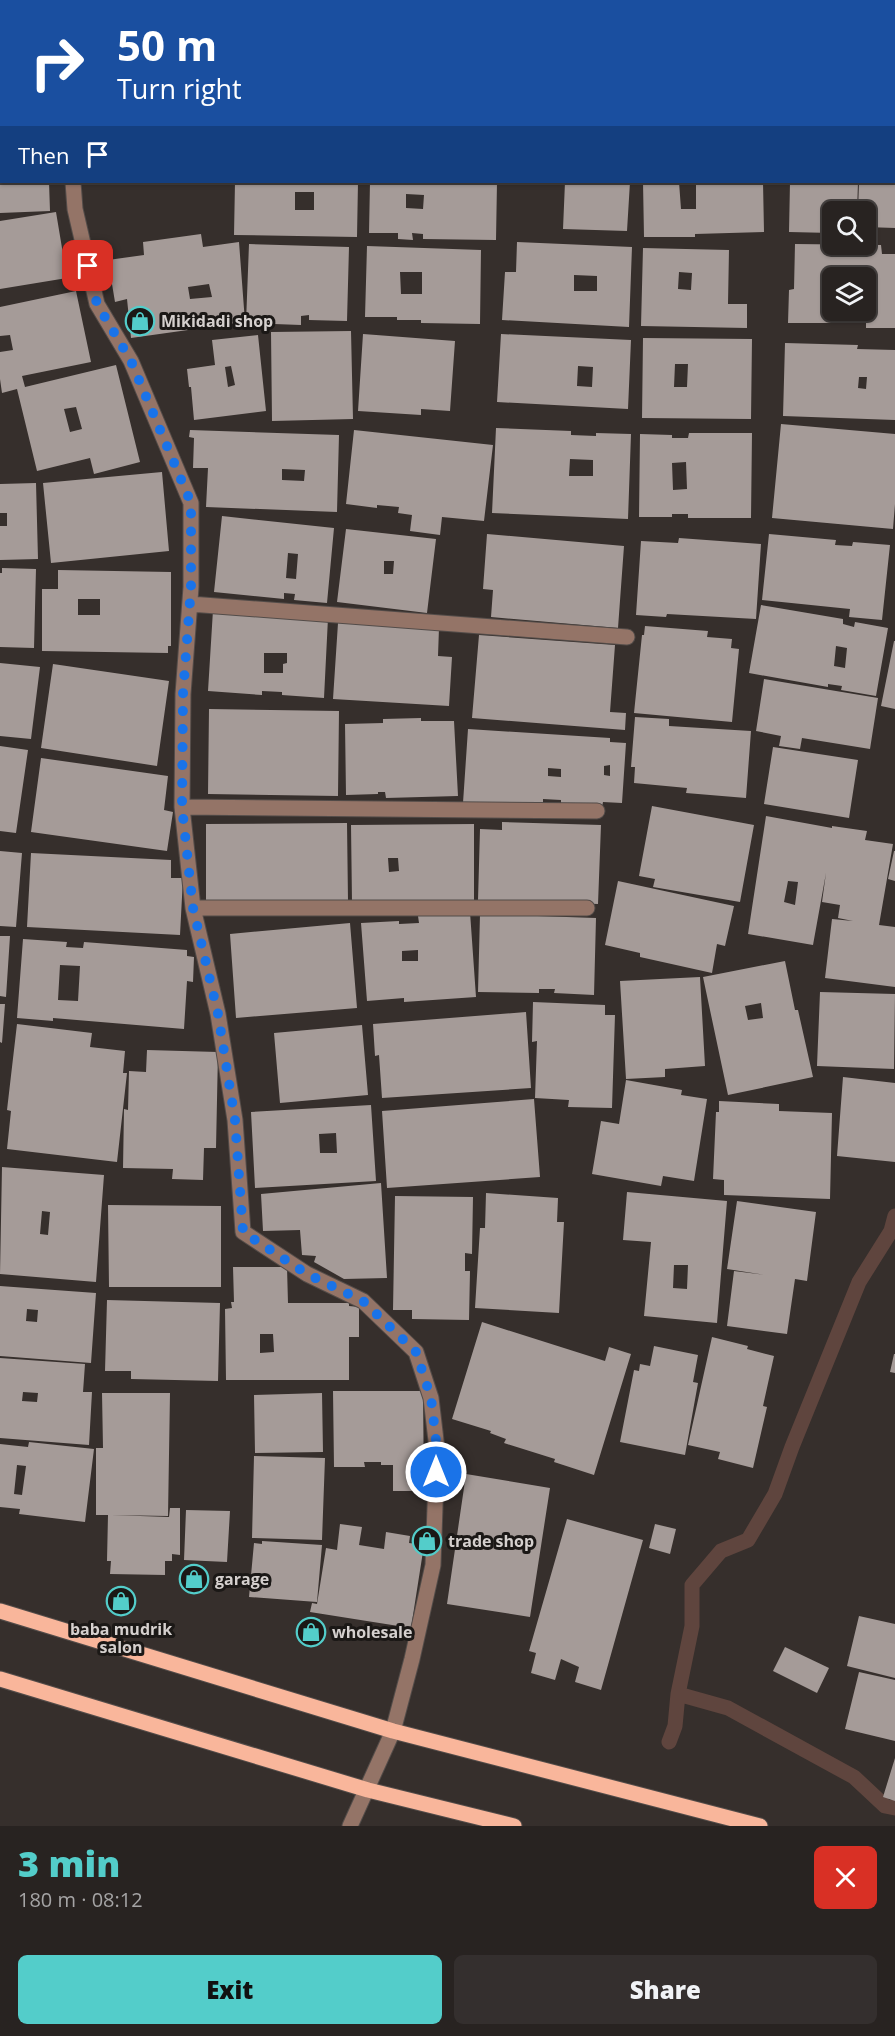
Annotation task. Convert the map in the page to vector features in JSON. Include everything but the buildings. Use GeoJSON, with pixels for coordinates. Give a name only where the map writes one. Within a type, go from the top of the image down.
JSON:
{"type":"FeatureCollection","features":[{"type":"Feature","properties":{"kind":"main road"},"geometry":{"type":"LineString","coordinates":[[0,1611],[393,1731],[760,1826]]}},
{"type":"Feature","properties":{"kind":"main road"},"geometry":{"type":"LineString","coordinates":[[0,1680],[368,1790],[514,1826]]}},
{"type":"Feature","properties":{"kind":"street"},"geometry":{"type":"LineString","coordinates":[[73,183],[75,209],[97,304],[131,361],[191,503],[190,604],[183,694],[182,807],[193,908],[218,1014],[235,1120],[243,1232],[307,1274],[363,1301],[416,1352],[431,1398],[437,1449],[433,1565],[393,1731],[350,1826]]}},
{"type":"Feature","properties":{"kind":"street"},"geometry":{"type":"LineString","coordinates":[[190,604],[627,637]]}},
{"type":"Feature","properties":{"kind":"street"},"geometry":{"type":"LineString","coordinates":[[182,807],[597,811]]}},
{"type":"Feature","properties":{"kind":"street"},"geometry":{"type":"LineString","coordinates":[[193,908],[587,908]]}},
{"type":"Feature","properties":{"kind":"waterway"},"geometry":{"type":"LineString","coordinates":[[669,1742],[675,1726],[678,1694],[692,1626],[692,1585],[721,1551],[748,1540],[775,1494],[859,1282],[891,1231],[895,1216]]}},
{"type":"Feature","properties":{"kind":"waterway"},"geometry":{"type":"LineString","coordinates":[[678,1694],[728,1708],[854,1777],[885,1806],[895,1808]]}},
{"type":"Feature","properties":{"kind":"place","name":"Mikidadi shop"},"geometry":{"type":"Point","coordinates":[140,321]}},
{"type":"Feature","properties":{"kind":"place","name":"trade shop"},"geometry":{"type":"Point","coordinates":[427,1541]}},
{"type":"Feature","properties":{"kind":"place","name":"garage"},"geometry":{"type":"Point","coordinates":[194,1579]}},
{"type":"Feature","properties":{"kind":"place","name":"baba mudrik salon"},"geometry":{"type":"Point","coordinates":[121,1601]}},
{"type":"Feature","properties":{"kind":"place","name":"wholesale"},"geometry":{"type":"Point","coordinates":[311,1632]}},
{"type":"Feature","properties":{"kind":"route"},"geometry":{"type":"LineString","coordinates":[[88,266],[97,304],[131,361],[191,503],[191,587],[183,694],[182,807],[193,908],[218,1014],[235,1120],[243,1232],[307,1274],[363,1301],[416,1352],[431,1398],[437,1449],[436,1472]]}}]}
